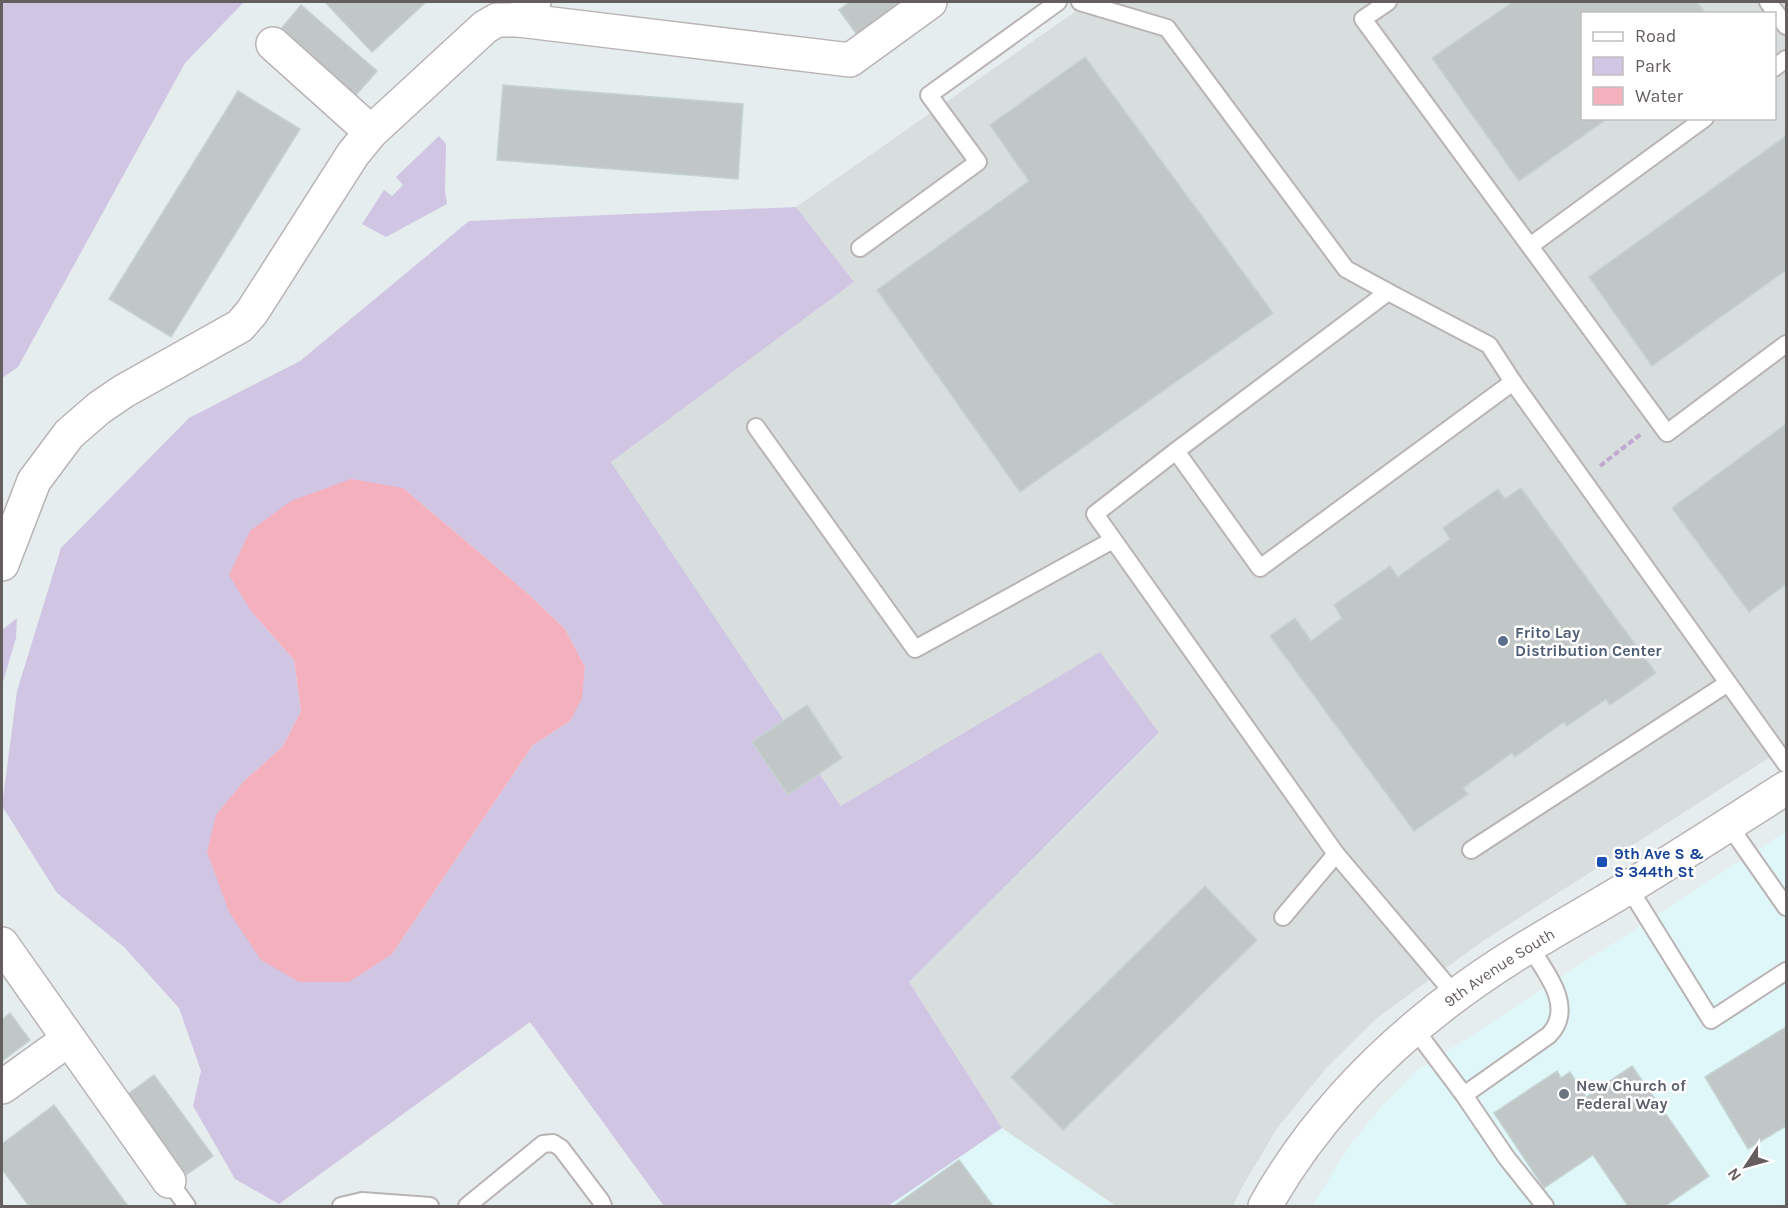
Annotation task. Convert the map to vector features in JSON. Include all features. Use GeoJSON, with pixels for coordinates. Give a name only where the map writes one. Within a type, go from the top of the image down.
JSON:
{"type":"FeatureCollection","features":[{"type":"Feature","properties":{"kind":"street"},"geometry":{"type":"LineString","coordinates":[[2,564],[34,481],[69,434],[99,408],[124,391],[240,326],[252,312],[353,154],[371,132],[485,27],[497,20],[526,11],[850,60],[930,2]]}},
{"type":"Feature","properties":{"kind":"street"},"geometry":{"type":"LineString","coordinates":[[273,44],[371,132]]}},
{"type":"Feature","properties":{"kind":"street","name":"9th Avenue South"},"geometry":{"type":"LineString","coordinates":[[1265,1206],[1296,1156],[1342,1097],[1414,1028],[1529,946],[1629,888],[1786,788]]}},
{"type":"Feature","properties":{"kind":"street"},"geometry":{"type":"LineString","coordinates":[[2,944],[178,1194]]}},
{"type":"Feature","properties":{"kind":"street"},"geometry":{"type":"LineString","coordinates":[[2,1087],[69,1039]]}},
{"type":"Feature","properties":{"kind":"lane"},"geometry":{"type":"LineString","coordinates":[[860,248],[978,162],[929,95],[1059,2]]}},
{"type":"Feature","properties":{"kind":"lane"},"geometry":{"type":"LineString","coordinates":[[1080,2],[1167,28],[1346,269],[1489,345],[1513,382],[1786,764]]}},
{"type":"Feature","properties":{"kind":"lane"},"geometry":{"type":"LineString","coordinates":[[1388,2],[1363,19],[1667,433],[1786,345]]}},
{"type":"Feature","properties":{"kind":"lane"},"geometry":{"type":"LineString","coordinates":[[1776,13],[1786,26]]}},
{"type":"Feature","properties":{"kind":"lane"},"geometry":{"type":"LineString","coordinates":[[1530,246],[1702,120]]}},
{"type":"Feature","properties":{"kind":"lane"},"geometry":{"type":"LineString","coordinates":[[1388,292],[1095,514],[1336,854],[1456,996]]}},
{"type":"Feature","properties":{"kind":"lane"},"geometry":{"type":"LineString","coordinates":[[1176,451],[1260,568],[1513,382]]}},
{"type":"Feature","properties":{"kind":"lane"},"geometry":{"type":"LineString","coordinates":[[756,427],[915,649],[1113,540]]}},
{"type":"Feature","properties":{"kind":"lane"},"geometry":{"type":"LineString","coordinates":[[1471,850],[1728,683]]}},
{"type":"Feature","properties":{"kind":"lane"},"geometry":{"type":"LineString","coordinates":[[1728,824],[1786,907]]}},
{"type":"Feature","properties":{"kind":"lane"},"geometry":{"type":"LineString","coordinates":[[1283,917],[1336,854]]}},
{"type":"Feature","properties":{"kind":"lane"},"geometry":{"type":"LineString","coordinates":[[1629,888],[1711,1020],[1786,971]]}},
{"type":"Feature","properties":{"kind":"lane"},"geometry":{"type":"LineString","coordinates":[[1464,1095],[1549,1035],[1558,1024],[1560,1003],[1556,990],[1529,946]]}},
{"type":"Feature","properties":{"kind":"lane"},"geometry":{"type":"LineString","coordinates":[[1414,1028],[1464,1095],[1506,1157],[1545,1206]]}},
{"type":"Feature","properties":{"kind":"lane"},"geometry":{"type":"LineString","coordinates":[[467,1206],[543,1144],[553,1143],[561,1148],[603,1206]]}},
{"type":"Feature","properties":{"kind":"lane"},"geometry":{"type":"LineString","coordinates":[[341,1206],[362,1201],[423,1206]]}},
{"type":"Feature","properties":{"kind":"path"},"geometry":{"type":"LineString","coordinates":[[1582,479],[1658,421]]}},
{"type":"Feature","properties":{"kind":"shaded area"},"geometry":{"type":"Polygon","coordinates":[[[1089,2],[1786,2],[1786,747],[1483,941],[1377,1018],[1328,1066],[1278,1127],[1233,1206],[1116,1206],[1002,1128],[909,982],[1159,734],[1100,653],[842,807],[611,462],[854,282],[796,207],[1089,2]]]}},
{"type":"Feature","properties":{"kind":"shaded area"},"geometry":{"type":"Polygon","coordinates":[[[1786,831],[1786,1201],[1780,1206],[1312,1206],[1350,1145],[1383,1105],[1415,1072],[1786,831]]]}},
{"type":"Feature","properties":{"kind":"shaded area"},"geometry":{"type":"Polygon","coordinates":[[[1002,1128],[1116,1206],[888,1206],[1002,1128]]]}},
{"type":"Feature","properties":{"kind":"green space"},"geometry":{"type":"Polygon","coordinates":[[[2,2],[244,2],[185,63],[18,367],[2,378],[2,2]]]}},
{"type":"Feature","properties":{"kind":"green space"},"geometry":{"type":"Polygon","coordinates":[[[439,136],[446,144],[447,204],[386,237],[362,224],[384,190],[392,196],[403,185],[396,177],[439,136]]]}},
{"type":"Feature","properties":{"kind":"green space"},"geometry":{"type":"Polygon","coordinates":[[[796,207],[854,282],[611,462],[841,806],[1100,652],[1159,733],[909,982],[1002,1128],[888,1206],[664,1206],[530,1022],[279,1204],[235,1179],[193,1106],[201,1071],[179,1008],[124,947],[57,893],[2,806],[17,691],[61,548],[189,418],[300,361],[469,221],[796,207]],[[403,488],[251,611],[294,660],[301,711],[283,746],[244,781],[392,954],[533,745],[570,721],[585,667],[565,629],[526,592],[403,488]]]}},
{"type":"Feature","properties":{"kind":"green space"},"geometry":{"type":"Polygon","coordinates":[[[17,618],[16,638],[2,685],[2,630],[17,618]]]}},
{"type":"Feature","properties":{"kind":"water"},"geometry":{"type":"Polygon","coordinates":[[[351,479],[403,488],[526,592],[565,629],[585,667],[582,698],[570,721],[533,745],[392,954],[349,982],[299,982],[261,960],[229,912],[207,852],[216,815],[244,781],[283,746],[301,711],[294,660],[251,611],[229,575],[250,531],[291,501],[351,479]]]}},
{"type":"Feature","properties":{"kind":"building"},"geometry":{"type":"Polygon","coordinates":[[[325,2],[426,2],[372,52],[325,2]]]}},
{"type":"Feature","properties":{"kind":"building"},"geometry":{"type":"Polygon","coordinates":[[[850,2],[907,2],[858,36],[839,10],[850,2]]]}},
{"type":"Feature","properties":{"kind":"building"},"geometry":{"type":"Polygon","coordinates":[[[1513,2],[1697,2],[1704,12],[1581,12],[1581,120],[1605,120],[1519,181],[1432,58],[1513,2]]]}},
{"type":"Feature","properties":{"kind":"building"},"geometry":{"type":"Polygon","coordinates":[[[301,5],[377,71],[356,95],[280,30],[301,5]]]}},
{"type":"Feature","properties":{"kind":"building"},"geometry":{"type":"Polygon","coordinates":[[[1085,57],[1273,313],[1020,492],[877,290],[1029,181],[990,125],[1085,57]]]}},
{"type":"Feature","properties":{"kind":"building"},"geometry":{"type":"Polygon","coordinates":[[[503,85],[743,104],[738,179],[497,160],[503,85]]]}},
{"type":"Feature","properties":{"kind":"building"},"geometry":{"type":"Polygon","coordinates":[[[238,91],[300,129],[171,337],[109,299],[238,91]]]}},
{"type":"Feature","properties":{"kind":"building"},"geometry":{"type":"Polygon","coordinates":[[[1786,136],[1786,270],[1652,366],[1589,277],[1786,136]]]}},
{"type":"Feature","properties":{"kind":"building"},"geometry":{"type":"Polygon","coordinates":[[[1786,424],[1786,584],[1749,612],[1672,508],[1786,424]]]}},
{"type":"Feature","properties":{"kind":"building"},"geometry":{"type":"Polygon","coordinates":[[[1521,488],[1656,673],[1610,705],[1606,699],[1567,726],[1564,722],[1515,757],[1512,753],[1463,788],[1468,794],[1414,831],[1270,636],[1295,618],[1311,641],[1342,618],[1334,605],[1390,566],[1398,577],[1450,539],[1443,528],[1498,489],[1505,499],[1521,488]]]}},
{"type":"Feature","properties":{"kind":"building"},"geometry":{"type":"Polygon","coordinates":[[[807,705],[842,758],[788,795],[752,742],[807,705]]]}},
{"type":"Feature","properties":{"kind":"building"},"geometry":{"type":"Polygon","coordinates":[[[1205,886],[1257,940],[1063,1130],[1011,1077],[1205,886]]]}},
{"type":"Feature","properties":{"kind":"building"},"geometry":{"type":"Polygon","coordinates":[[[10,1013],[30,1040],[2,1061],[2,1020],[10,1013]]]}},
{"type":"Feature","properties":{"kind":"building"},"geometry":{"type":"Polygon","coordinates":[[[1786,1027],[1786,1126],[1748,1149],[1705,1077],[1786,1027]]]}},
{"type":"Feature","properties":{"kind":"building"},"geometry":{"type":"Polygon","coordinates":[[[1632,1066],[1709,1176],[1665,1206],[1628,1206],[1593,1155],[1544,1188],[1494,1113],[1557,1071],[1561,1078],[1570,1072],[1586,1097],[1632,1066]]]}},
{"type":"Feature","properties":{"kind":"building"},"geometry":{"type":"Polygon","coordinates":[[[154,1075],[213,1156],[186,1175],[128,1094],[154,1075]]]}},
{"type":"Feature","properties":{"kind":"building"},"geometry":{"type":"Polygon","coordinates":[[[54,1105],[128,1206],[29,1206],[2,1169],[2,1144],[54,1105]]]}},
{"type":"Feature","properties":{"kind":"building"},"geometry":{"type":"Polygon","coordinates":[[[959,1160],[993,1206],[894,1206],[959,1160]]]}},
{"type":"Feature","properties":{"kind":"place","name":"Frito Lay Distribution Center"},"geometry":{"type":"Point","coordinates":[1503,641]}},
{"type":"Feature","properties":{"kind":"place","name":"9th Ave S & S 344th St"},"geometry":{"type":"Point","coordinates":[1602,862]}},
{"type":"Feature","properties":{"kind":"place","name":"New Church of Federal Way"},"geometry":{"type":"Point","coordinates":[1564,1094]}}]}
